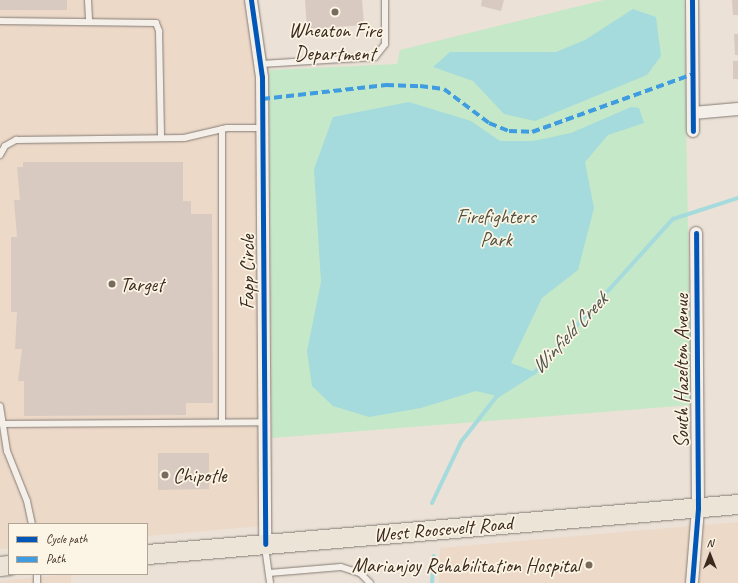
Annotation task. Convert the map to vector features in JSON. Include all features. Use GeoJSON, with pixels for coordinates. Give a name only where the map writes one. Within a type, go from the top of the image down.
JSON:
{"type":"FeatureCollection","features":[{"type":"Feature","properties":{"kind":"main road","name":"West Roosevelt Road"},"geometry":{"type":"LineString","coordinates":[[148,554],[738,504]]}},
{"type":"Feature","properties":{"kind":"street","name":"Fapp Circle"},"geometry":{"type":"LineString","coordinates":[[251,0],[262,64],[264,544]]}},
{"type":"Feature","properties":{"kind":"street"},"geometry":{"type":"LineString","coordinates":[[692,0],[693,131]]}},
{"type":"Feature","properties":{"kind":"street"},"geometry":{"type":"LineString","coordinates":[[693,113],[738,109]]}},
{"type":"Feature","properties":{"kind":"street","name":"South Hazelton Avenue"},"geometry":{"type":"LineString","coordinates":[[692,583],[698,508],[696,233]]}},
{"type":"Feature","properties":{"kind":"lane"},"geometry":{"type":"LineString","coordinates":[[88,0],[89,20]]}},
{"type":"Feature","properties":{"kind":"lane"},"geometry":{"type":"LineString","coordinates":[[262,64],[375,57],[385,44],[385,0]]}},
{"type":"Feature","properties":{"kind":"lane"},"geometry":{"type":"LineString","coordinates":[[0,21],[150,20],[158,25],[161,138]]}},
{"type":"Feature","properties":{"kind":"lane"},"geometry":{"type":"LineString","coordinates":[[0,155],[5,146],[22,139],[184,138],[222,129],[262,128]]}},
{"type":"Feature","properties":{"kind":"lane"},"geometry":{"type":"LineString","coordinates":[[222,129],[222,422]]}},
{"type":"Feature","properties":{"kind":"lane"},"geometry":{"type":"LineString","coordinates":[[0,406],[7,450],[27,501],[32,523]]}},
{"type":"Feature","properties":{"kind":"lane"},"geometry":{"type":"LineString","coordinates":[[3,424],[264,422]]}},
{"type":"Feature","properties":{"kind":"lane"},"geometry":{"type":"LineString","coordinates":[[264,544],[270,583]]}},
{"type":"Feature","properties":{"kind":"lane"},"geometry":{"type":"LineString","coordinates":[[269,574],[332,566],[355,570],[370,583]]}},
{"type":"Feature","properties":{"kind":"shaded area"},"geometry":{"type":"Polygon","coordinates":[[[0,0],[258,0],[269,70],[272,525],[148,536],[148,523],[8,523],[8,548],[0,549],[0,0]]]}},
{"type":"Feature","properties":{"kind":"shaded area","name":"Marianjoy Rehabilitation Hospital"},"geometry":{"type":"Polygon","coordinates":[[[738,522],[738,583],[439,583],[440,548],[738,522]]]}},
{"type":"Feature","properties":{"kind":"shaded area"},"geometry":{"type":"Polygon","coordinates":[[[71,575],[71,583],[0,583],[0,581],[71,575]]]}},
{"type":"Feature","properties":{"kind":"green space","name":"Firefighters Park"},"geometry":{"type":"Polygon","coordinates":[[[604,0],[684,0],[691,405],[272,438],[269,70],[397,64],[400,50],[604,0]]]}},
{"type":"Feature","properties":{"kind":"water"},"geometry":{"type":"Polygon","coordinates":[[[633,9],[656,17],[661,56],[647,75],[535,121],[504,114],[473,81],[433,67],[450,52],[556,52],[585,40],[633,9]]]}},
{"type":"Feature","properties":{"kind":"water"},"geometry":{"type":"Polygon","coordinates":[[[409,102],[471,121],[500,141],[533,141],[571,133],[631,107],[639,108],[644,123],[608,135],[585,162],[594,208],[578,270],[542,298],[511,363],[535,372],[497,396],[476,391],[421,408],[369,417],[333,406],[312,386],[307,351],[321,282],[314,169],[333,117],[409,102]]]}},
{"type":"Feature","properties":{"kind":"building"},"geometry":{"type":"Polygon","coordinates":[[[0,0],[67,0],[67,10],[0,10],[0,0]]]}},
{"type":"Feature","properties":{"kind":"building","name":"Wheaton Fire Department"},"geometry":{"type":"Polygon","coordinates":[[[305,0],[362,0],[364,25],[307,29],[305,0]]]}},
{"type":"Feature","properties":{"kind":"building"},"geometry":{"type":"Polygon","coordinates":[[[482,0],[504,0],[501,11],[481,6],[482,0]]]}},
{"type":"Feature","properties":{"kind":"building"},"geometry":{"type":"Polygon","coordinates":[[[732,0],[738,0],[738,15],[733,15],[732,0]]]}},
{"type":"Feature","properties":{"kind":"building"},"geometry":{"type":"Polygon","coordinates":[[[734,34],[738,34],[738,55],[735,55],[734,34]]]}},
{"type":"Feature","properties":{"kind":"building"},"geometry":{"type":"Polygon","coordinates":[[[733,61],[738,61],[738,79],[733,79],[733,61]]]}},
{"type":"Feature","properties":{"kind":"building","name":"Target"},"geometry":{"type":"Polygon","coordinates":[[[23,162],[183,162],[183,201],[191,201],[191,214],[212,214],[213,403],[186,403],[186,415],[24,416],[24,381],[18,381],[22,349],[15,349],[17,312],[11,312],[11,237],[17,237],[14,200],[20,200],[17,167],[23,167],[23,162]]]}},
{"type":"Feature","properties":{"kind":"building"},"geometry":{"type":"Polygon","coordinates":[[[158,453],[209,453],[209,489],[158,490],[158,453]]]}},
{"type":"Feature","properties":{"kind":"waterway","name":"Winfield Creek"},"geometry":{"type":"LineString","coordinates":[[432,503],[461,442],[497,396],[535,372],[673,219],[738,198]]}},
{"type":"Feature","properties":{"kind":"waterway","name":"Winfield Creek"},"geometry":{"type":"LineString","coordinates":[[432,583],[434,556]]}},
{"type":"Feature","properties":{"kind":"marked path"},"geometry":{"type":"LineString","coordinates":[[262,99],[386,85],[420,86],[444,89],[489,123],[509,131],[532,132],[693,74]]}},
{"type":"Feature","properties":{"kind":"cycle path"},"geometry":{"type":"LineString","coordinates":[[251,0],[262,77],[265,544]]}},
{"type":"Feature","properties":{"kind":"cycle path"},"geometry":{"type":"LineString","coordinates":[[692,0],[693,131]]}},
{"type":"Feature","properties":{"kind":"cycle path"},"geometry":{"type":"LineString","coordinates":[[692,583],[698,508],[696,233]]}},
{"type":"Feature","properties":{"kind":"place","name":"Wheaton Fire Department"},"geometry":{"type":"Point","coordinates":[335,12]}},
{"type":"Feature","properties":{"kind":"place","name":"Target"},"geometry":{"type":"Point","coordinates":[112,284]}},
{"type":"Feature","properties":{"kind":"place","name":"Chipotle"},"geometry":{"type":"Point","coordinates":[165,475]}},
{"type":"Feature","properties":{"kind":"place","name":"Marianjoy Rehabilitation Hospital"},"geometry":{"type":"Point","coordinates":[589,565]}}]}
